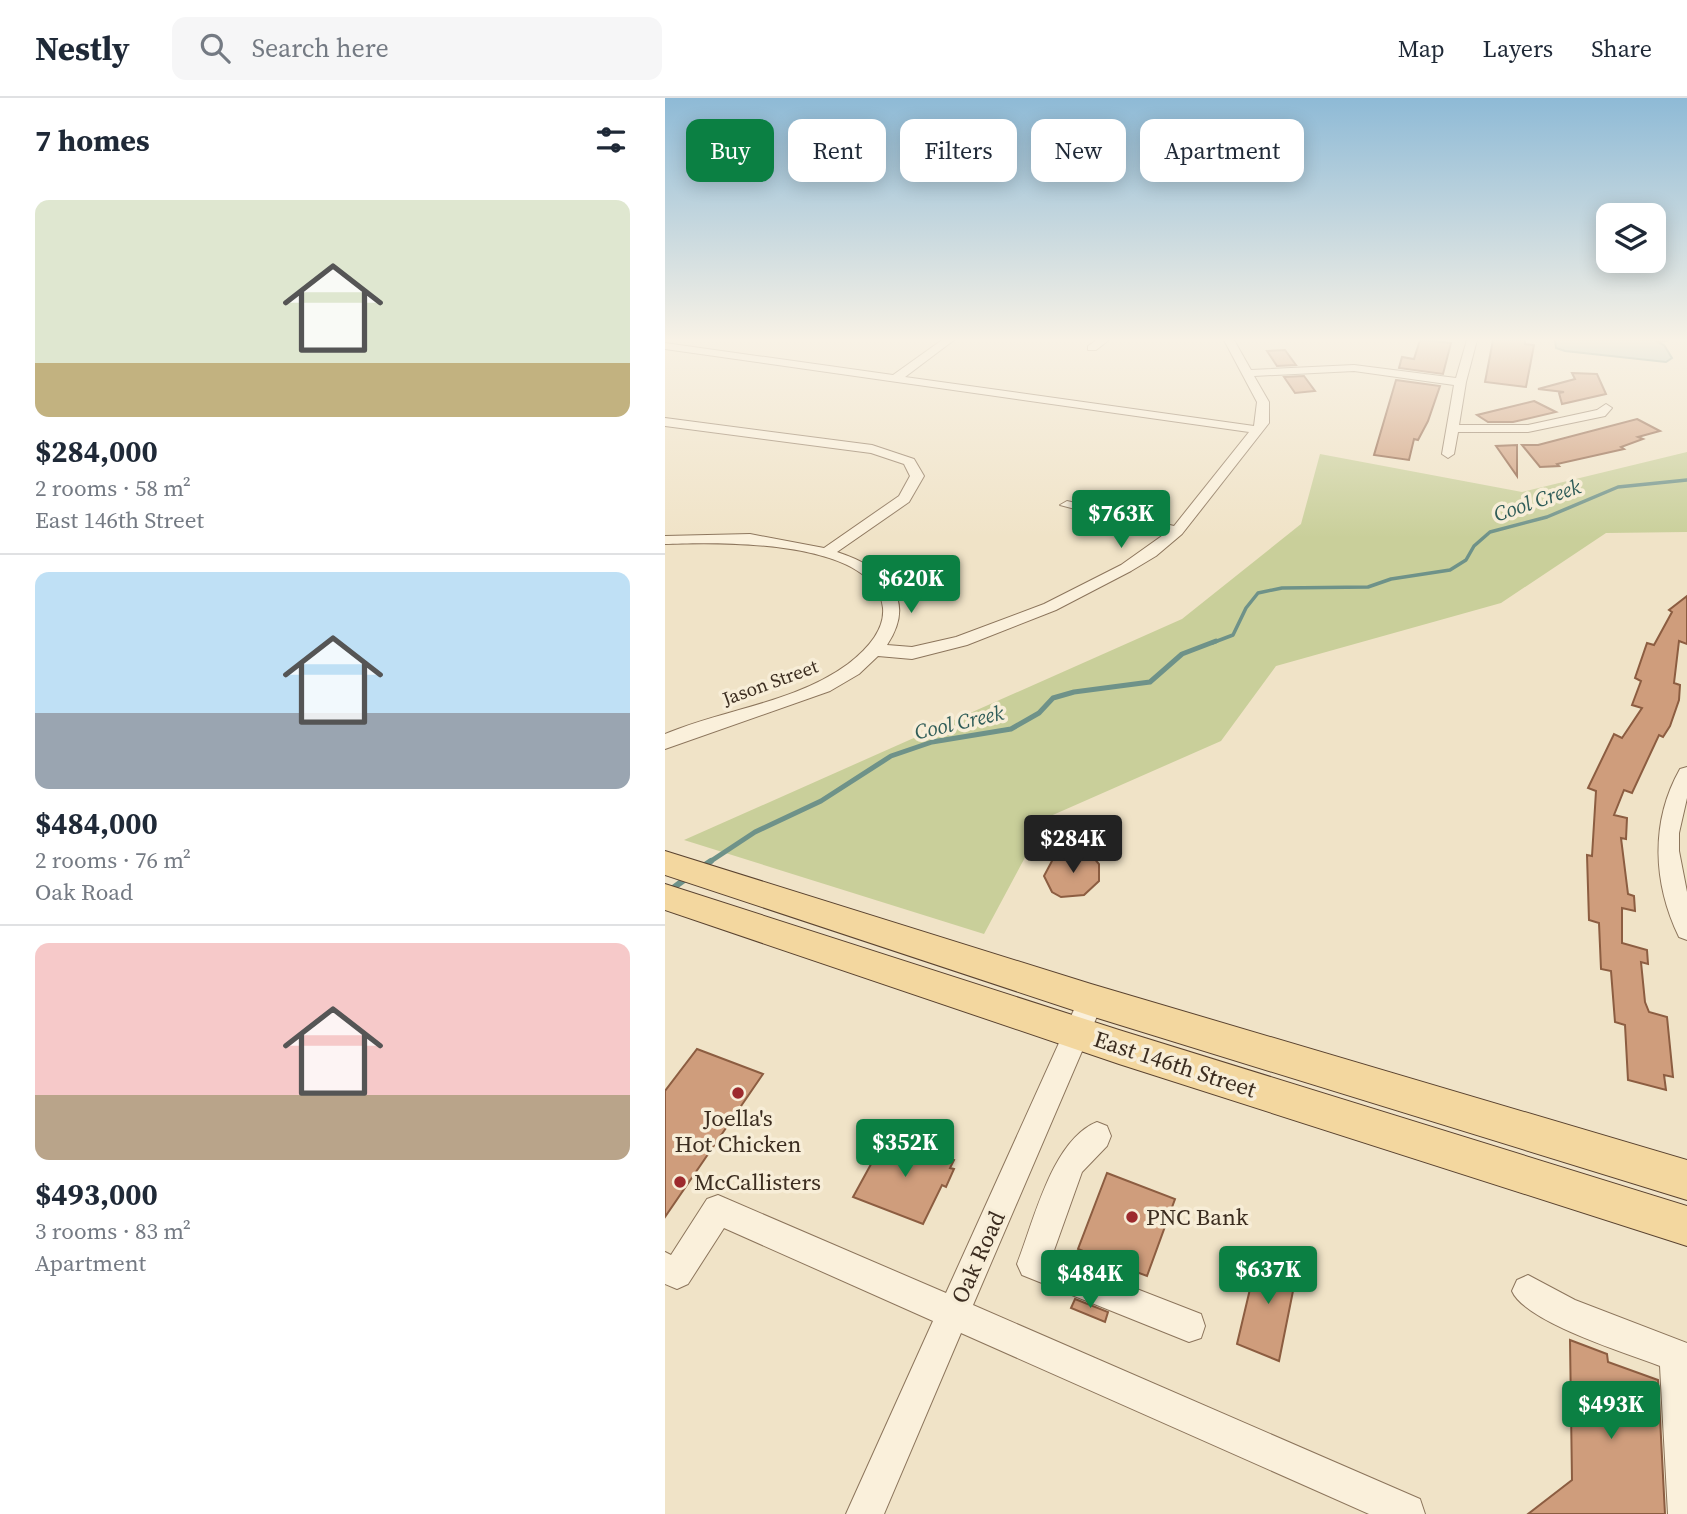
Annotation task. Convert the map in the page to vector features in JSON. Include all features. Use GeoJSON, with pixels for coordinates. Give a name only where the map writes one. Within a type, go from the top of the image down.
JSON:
{"type":"FeatureCollection","features":[{"type":"Feature","properties":{"kind":"main road","name":"East 146th Street"},"geometry":{"type":"LineString","coordinates":[[666,863],[1091,1000],[1687,1180]]}},
{"type":"Feature","properties":{"kind":"main road","name":"East 146th Street"},"geometry":{"type":"LineString","coordinates":[[665,897],[1077,1032],[1687,1226]]}},
{"type":"Feature","properties":{"kind":"street"},"geometry":{"type":"LineString","coordinates":[[1088,406],[1259,430]]}},
{"type":"Feature","properties":{"kind":"street"},"geometry":{"type":"LineString","coordinates":[[874,650],[904,653],[935,649],[1050,607],[1151,553],[1177,531],[1259,430],[1264,406]]}},
{"type":"Feature","properties":{"kind":"street"},"geometry":{"type":"LineString","coordinates":[[1448,454],[1456,406]]}},
{"type":"Feature","properties":{"kind":"street"},"geometry":{"type":"LineString","coordinates":[[1453,428],[1497,433],[1525,431],[1601,413],[1606,408]]}},
{"type":"Feature","properties":{"kind":"street"},"geometry":{"type":"LineString","coordinates":[[665,422],[872,449],[909,462],[917,476],[904,499],[825,554]]}},
{"type":"Feature","properties":{"kind":"street"},"geometry":{"type":"LineString","coordinates":[[1067,505],[1177,531]]}},
{"type":"Feature","properties":{"kind":"street","name":"Jason Street"},"geometry":{"type":"LineString","coordinates":[[665,540],[751,538],[785,543],[825,554],[864,568],[878,578],[887,589],[893,610],[890,623],[874,650],[845,674],[813,691],[665,742]]}},
{"type":"Feature","properties":{"kind":"street"},"geometry":{"type":"LineString","coordinates":[[1687,774],[1672,803],[1666,835],[1687,930]]}},
{"type":"Feature","properties":{"kind":"street","name":"Oak Road"},"geometry":{"type":"LineString","coordinates":[[865,1514],[1091,1000]]}},
{"type":"Feature","properties":{"kind":"street"},"geometry":{"type":"LineString","coordinates":[[1097,1136],[1071,1163],[1033,1264],[1189,1326]]}},
{"type":"Feature","properties":{"kind":"street"},"geometry":{"type":"LineString","coordinates":[[665,1268],[677,1273],[717,1210],[1406,1512]]}},
{"type":"Feature","properties":{"kind":"street"},"geometry":{"type":"LineString","coordinates":[[1528,1291],[1566,1313],[1676,1355],[1687,1514]]}},
{"type":"Feature","properties":{"kind":"green space"},"geometry":{"type":"Polygon","coordinates":[[[1687,452],[1687,532],[1606,533],[1501,603],[1276,666],[1221,741],[1046,818],[984,934],[684,840],[1182,619],[1301,524],[1320,454],[1522,492],[1687,452]]]}},
{"type":"Feature","properties":{"kind":"building"},"geometry":{"type":"Polygon","coordinates":[[[1388,406],[1433,406],[1418,440],[1414,439],[1409,460],[1374,455],[1388,406]]]}},
{"type":"Feature","properties":{"kind":"building"},"geometry":{"type":"Polygon","coordinates":[[[1513,406],[1544,406],[1556,412],[1513,422],[1488,422],[1477,415],[1513,406]]]}},
{"type":"Feature","properties":{"kind":"building"},"geometry":{"type":"Polygon","coordinates":[[[1637,419],[1660,431],[1638,437],[1643,439],[1621,447],[1624,449],[1557,464],[1559,466],[1540,467],[1522,445],[1538,445],[1637,419]]]}},
{"type":"Feature","properties":{"kind":"building"},"geometry":{"type":"Polygon","coordinates":[[[1517,445],[1517,476],[1496,446],[1517,445]]]}},
{"type":"Feature","properties":{"kind":"building"},"geometry":{"type":"Polygon","coordinates":[[[1687,596],[1687,644],[1679,641],[1674,683],[1680,685],[1679,700],[1670,726],[1663,737],[1659,735],[1632,793],[1624,790],[1614,815],[1627,818],[1626,839],[1621,838],[1628,894],[1634,896],[1635,911],[1622,908],[1622,943],[1647,950],[1648,964],[1641,962],[1645,1002],[1649,1012],[1667,1017],[1673,1077],[1664,1075],[1666,1090],[1628,1080],[1625,1025],[1615,1022],[1611,971],[1601,969],[1599,923],[1589,920],[1587,855],[1592,856],[1596,791],[1588,788],[1614,734],[1622,738],[1642,708],[1632,705],[1641,681],[1635,678],[1647,643],[1654,645],[1672,612],[1669,610],[1687,596]]]}},
{"type":"Feature","properties":{"kind":"building"},"geometry":{"type":"Polygon","coordinates":[[[1073,852],[1093,857],[1099,864],[1099,881],[1084,895],[1061,897],[1052,892],[1044,876],[1053,859],[1073,852]]]}},
{"type":"Feature","properties":{"kind":"building"},"geometry":{"type":"Polygon","coordinates":[[[697,1049],[763,1074],[665,1217],[665,1091],[697,1049]]]}},
{"type":"Feature","properties":{"kind":"building"},"geometry":{"type":"Polygon","coordinates":[[[887,1135],[954,1160],[950,1168],[954,1169],[946,1187],[942,1185],[923,1224],[853,1197],[887,1135]]]}},
{"type":"Feature","properties":{"kind":"building"},"geometry":{"type":"Polygon","coordinates":[[[1107,1173],[1175,1199],[1147,1276],[1123,1267],[1119,1279],[1087,1267],[1091,1254],[1078,1249],[1107,1173]]]}},
{"type":"Feature","properties":{"kind":"building"},"geometry":{"type":"Polygon","coordinates":[[[1259,1251],[1298,1266],[1279,1361],[1237,1344],[1259,1251]]]}},
{"type":"Feature","properties":{"kind":"building"},"geometry":{"type":"Polygon","coordinates":[[[1075,1299],[1108,1312],[1105,1322],[1071,1308],[1075,1299]]]}},
{"type":"Feature","properties":{"kind":"building"},"geometry":{"type":"Polygon","coordinates":[[[1570,1340],[1607,1354],[1608,1362],[1658,1380],[1665,1514],[1528,1514],[1572,1480],[1570,1340]]]}},
{"type":"Feature","properties":{"kind":"waterway","name":"Cool Creek"},"geometry":{"type":"LineString","coordinates":[[1212,643],[1233,635],[1246,608],[1258,593],[1282,588],[1368,587],[1391,579],[1450,570],[1466,560],[1474,546],[1490,532],[1547,517],[1618,487],[1687,480]]}},
{"type":"Feature","properties":{"kind":"waterway","name":"Cool Creek"},"geometry":{"type":"LineString","coordinates":[[708,863],[755,832],[821,801],[891,756],[932,742],[1011,729],[1039,713],[1053,698],[1074,692],[1150,682],[1182,654],[1216,641]]}},
{"type":"Feature","properties":{"kind":"waterway","name":"Cool Creek"},"geometry":{"type":"LineString","coordinates":[[702,867],[708,863]]}},
{"type":"Feature","properties":{"kind":"waterway","name":"Cool Creek"},"geometry":{"type":"LineString","coordinates":[[665,894],[688,877]]}},
{"type":"Feature","properties":{"kind":"place","name":"Joella's Hot Chicken"},"geometry":{"type":"Point","coordinates":[738,1093]}},
{"type":"Feature","properties":{"kind":"place","name":"McCallisters"},"geometry":{"type":"Point","coordinates":[680,1182]}},
{"type":"Feature","properties":{"kind":"place","name":"PNC Bank"},"geometry":{"type":"Point","coordinates":[1132,1217]}}]}
